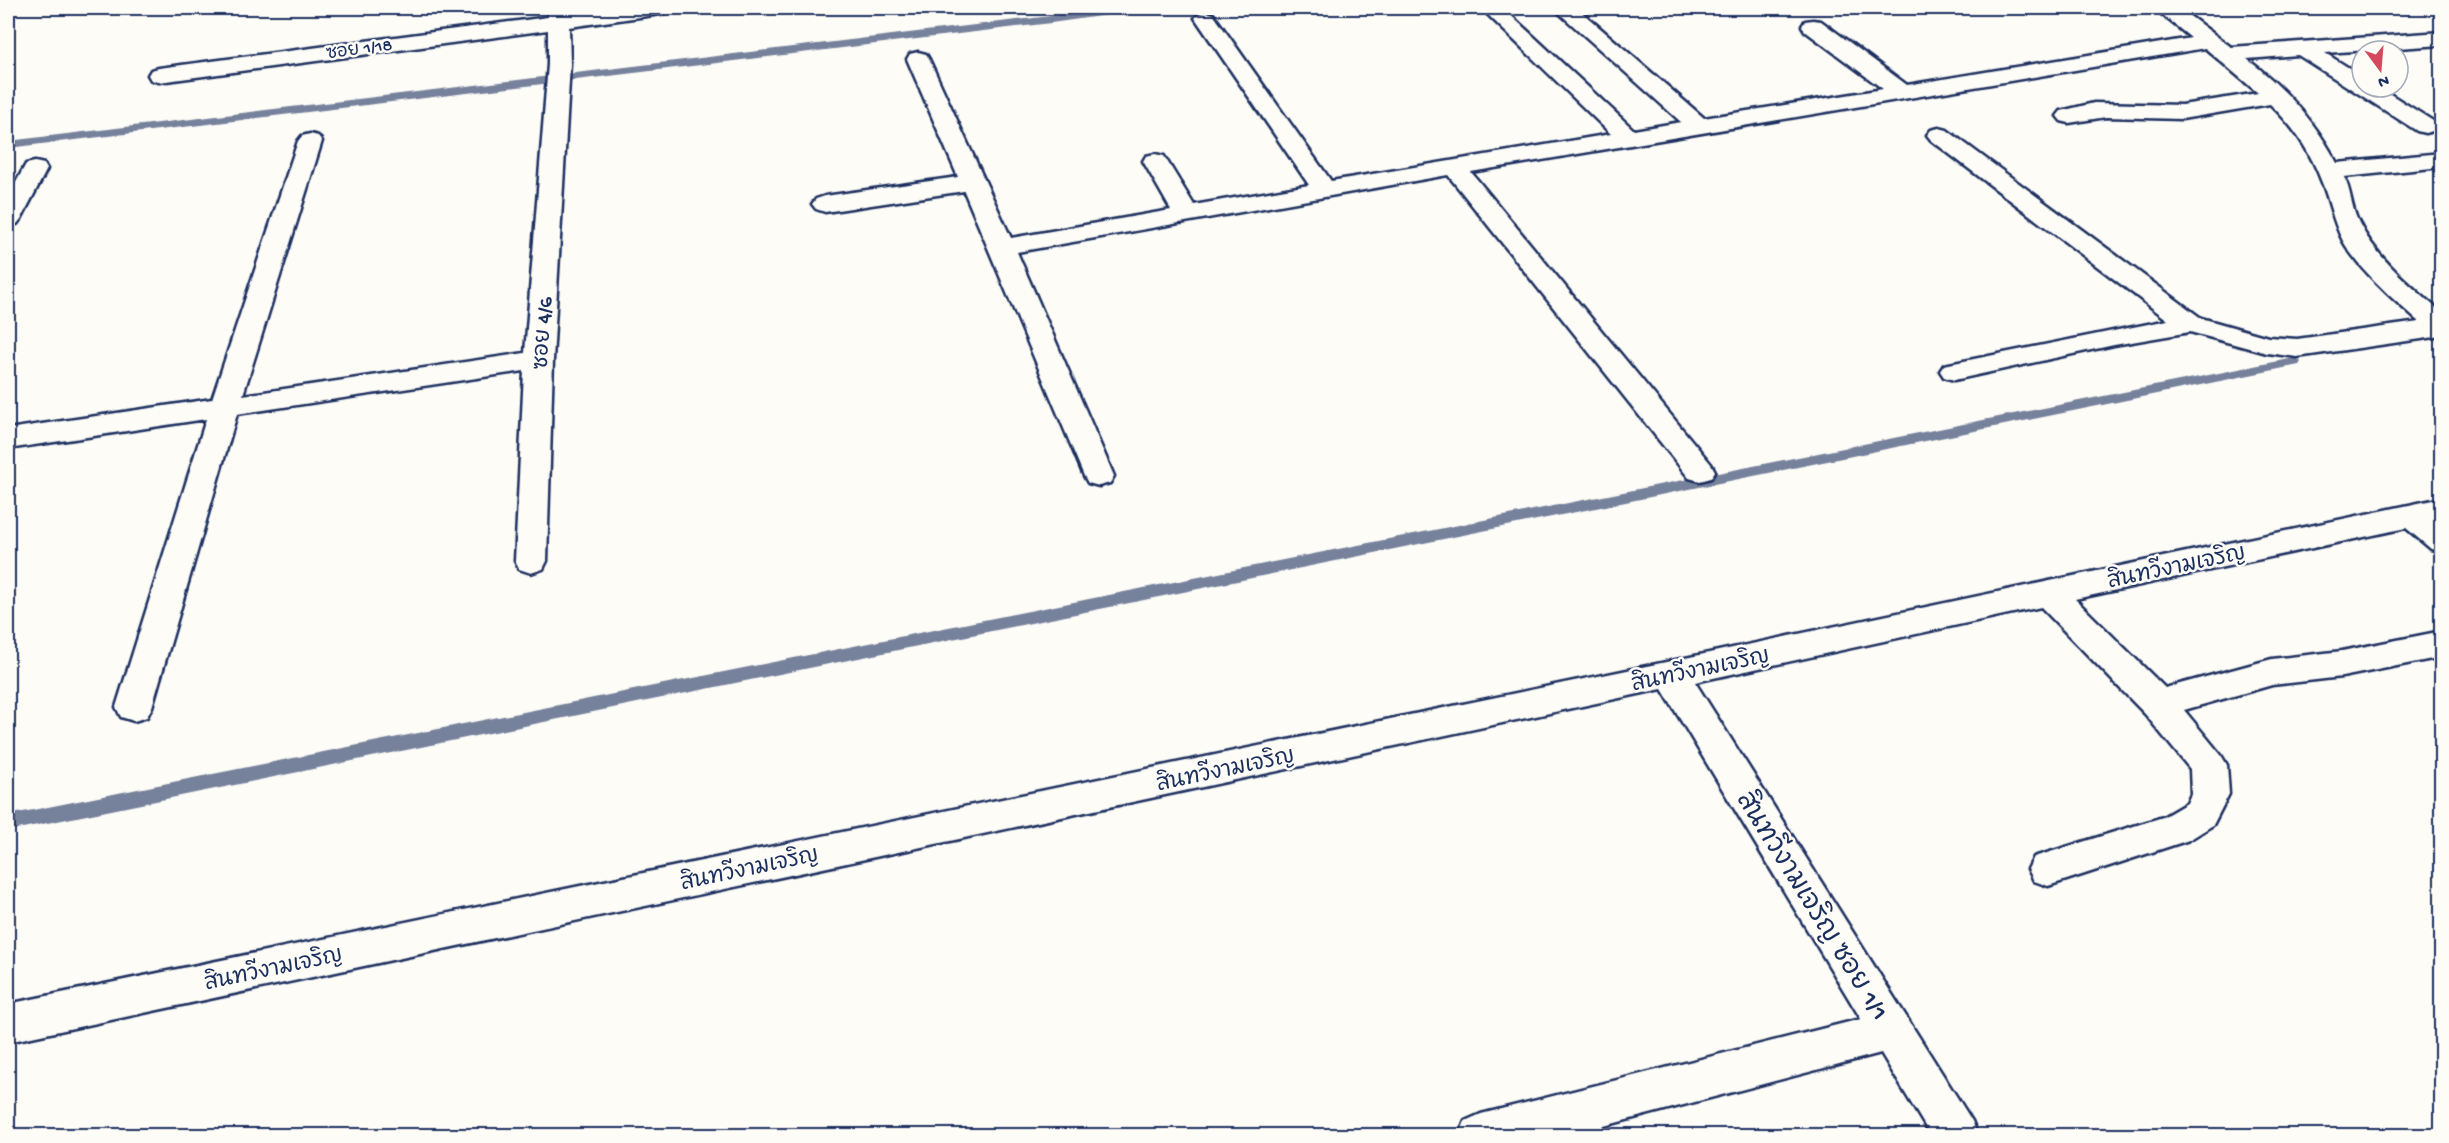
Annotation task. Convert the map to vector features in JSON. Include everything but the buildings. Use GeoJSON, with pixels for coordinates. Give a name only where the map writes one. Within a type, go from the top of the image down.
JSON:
{"type":"FeatureCollection","features":[{"type":"Feature","properties":{"kind":"street","name":"ซอย 1/18"},"geometry":{"type":"LineString","coordinates":[[159,75],[558,14],[661,8]]}},
{"type":"Feature","properties":{"kind":"street"},"geometry":{"type":"LineString","coordinates":[[1491,8],[1629,138]]}},
{"type":"Feature","properties":{"kind":"street"},"geometry":{"type":"LineString","coordinates":[[1564,8],[1699,126]]}},
{"type":"Feature","properties":{"kind":"street"},"geometry":{"type":"LineString","coordinates":[[2166,8],[2218,48],[2298,118],[2312,138],[2329,171],[2344,218],[2357,243],[2398,289],[2441,327]]}},
{"type":"Feature","properties":{"kind":"street","name":"ซอย 4/6"},"geometry":{"type":"LineString","coordinates":[[531,561],[539,360],[559,64],[558,14]]}},
{"type":"Feature","properties":{"kind":"street"},"geometry":{"type":"LineString","coordinates":[[1206,18],[1324,189]]}},
{"type":"Feature","properties":{"kind":"street"},"geometry":{"type":"LineString","coordinates":[[1813,26],[1901,91]]}},
{"type":"Feature","properties":{"kind":"street"},"geometry":{"type":"LineString","coordinates":[[1002,247],[1324,189],[1901,91],[2218,48],[2301,48],[2442,38]]}},
{"type":"Feature","properties":{"kind":"street"},"geometry":{"type":"LineString","coordinates":[[2301,48],[2350,79]]}},
{"type":"Feature","properties":{"kind":"street"},"geometry":{"type":"LineString","coordinates":[[918,59],[1100,476]]}},
{"type":"Feature","properties":{"kind":"street"},"geometry":{"type":"LineString","coordinates":[[2069,116],[2084,110],[2105,109],[2170,113],[2274,97]]}},
{"type":"Feature","properties":{"kind":"street"},"geometry":{"type":"LineString","coordinates":[[2381,99],[2425,126]]}},
{"type":"Feature","properties":{"kind":"street"},"geometry":{"type":"LineString","coordinates":[[1939,135],[2191,324],[2267,345],[2297,348],[2441,327]]}},
{"type":"Feature","properties":{"kind":"street"},"geometry":{"type":"LineString","coordinates":[[134,707],[224,407],[310,141]]}},
{"type":"Feature","properties":{"kind":"street"},"geometry":{"type":"LineString","coordinates":[[2329,171],[2442,160]]}},
{"type":"Feature","properties":{"kind":"street"},"geometry":{"type":"LineString","coordinates":[[1155,161],[1186,214]]}},
{"type":"Feature","properties":{"kind":"street"},"geometry":{"type":"LineString","coordinates":[[1454,167],[1700,471]]}},
{"type":"Feature","properties":{"kind":"street"},"geometry":{"type":"LineString","coordinates":[[8,219],[35,169]]}},
{"type":"Feature","properties":{"kind":"street"},"geometry":{"type":"LineString","coordinates":[[825,204],[973,182]]}},
{"type":"Feature","properties":{"kind":"street"},"geometry":{"type":"LineString","coordinates":[[1954,371],[2114,337],[2191,324]]}},
{"type":"Feature","properties":{"kind":"street"},"geometry":{"type":"LineString","coordinates":[[8,439],[539,360]]}},
{"type":"Feature","properties":{"kind":"street"},"geometry":{"type":"LineString","coordinates":[[2427,512],[2442,541]]}},
{"type":"Feature","properties":{"kind":"street","name":"สินทวีงามเจริญ"},"geometry":{"type":"LineString","coordinates":[[8,1023],[1671,674],[2427,512]]}},
{"type":"Feature","properties":{"kind":"street"},"geometry":{"type":"LineString","coordinates":[[2047,592],[2158,704],[2208,765],[2210,794],[2200,814],[2175,829],[2048,869]]}},
{"type":"Feature","properties":{"kind":"street"},"geometry":{"type":"LineString","coordinates":[[2158,704],[2272,672],[2342,664],[2442,644]]}},
{"type":"Feature","properties":{"kind":"street","name":"สินทวีงามเจริญ ซอย 1/1"},"geometry":{"type":"LineString","coordinates":[[1671,674],[1956,1136]]}},
{"type":"Feature","properties":{"kind":"street"},"geometry":{"type":"LineString","coordinates":[[1480,1136],[1892,1031]]}},
{"type":"Feature","properties":{"kind":"waterway"},"geometry":{"type":"LineString","coordinates":[[8,145],[1136,8]]}},
{"type":"Feature","properties":{"kind":"waterway"},"geometry":{"type":"LineString","coordinates":[[8,823],[2294,362]]}}]}
